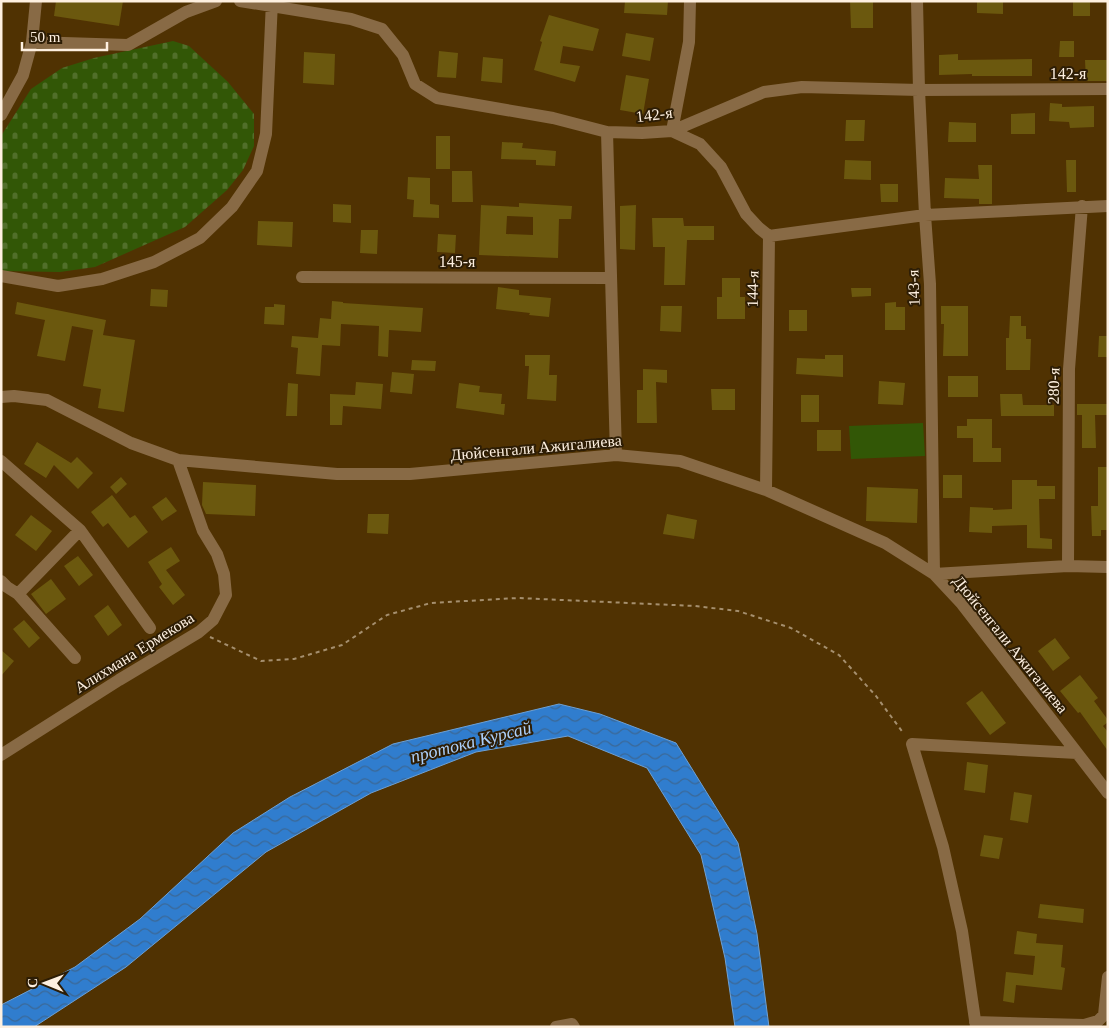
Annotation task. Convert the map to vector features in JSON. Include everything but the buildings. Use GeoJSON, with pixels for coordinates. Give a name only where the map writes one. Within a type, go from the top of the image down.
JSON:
{"type":"FeatureCollection","features":[{"type":"Feature","properties":{"kind":"street"},"geometry":{"type":"LineString","coordinates":[[1,115],[24,75],[32,42],[36,1]]}},
{"type":"Feature","properties":{"kind":"street"},"geometry":{"type":"LineString","coordinates":[[32,42],[128,46],[186,12],[216,1]]}},
{"type":"Feature","properties":{"kind":"street","name":"142-я"},"geometry":{"type":"LineString","coordinates":[[240,1],[272,3],[351,19],[382,29],[403,55],[415,84],[436,98],[553,118],[608,132],[642,133],[672,131],[764,92],[802,87],[919,90],[1108,89]]}},
{"type":"Feature","properties":{"kind":"street"},"geometry":{"type":"LineString","coordinates":[[690,1],[689,42],[672,131],[700,144],[721,167],[746,214],[769,236],[925,215],[1108,206]]}},
{"type":"Feature","properties":{"kind":"street","name":"143-я"},"geometry":{"type":"LineString","coordinates":[[917,1],[919,90],[930,284],[934,574]]}},
{"type":"Feature","properties":{"kind":"street"},"geometry":{"type":"LineString","coordinates":[[1,276],[58,286],[102,279],[154,262],[200,238],[232,207],[257,171],[266,134],[272,3]]}},
{"type":"Feature","properties":{"kind":"street"},"geometry":{"type":"LineString","coordinates":[[608,132],[616,455]]}},
{"type":"Feature","properties":{"kind":"street","name":"280-я"},"geometry":{"type":"LineString","coordinates":[[1068,566],[1069,369],[1082,206]]}},
{"type":"Feature","properties":{"kind":"street","name":"144-я"},"geometry":{"type":"LineString","coordinates":[[766,490],[769,236]]}},
{"type":"Feature","properties":{"kind":"street","name":"145-я"},"geometry":{"type":"LineString","coordinates":[[302,276],[611,278]]}},
{"type":"Feature","properties":{"kind":"street","name":"Дюйсенгали Ажигалиева"},"geometry":{"type":"LineString","coordinates":[[1,398],[14,396],[48,400],[131,443],[178,460],[338,474],[410,474],[616,455],[680,461],[766,490],[884,543],[934,574],[962,604],[1108,793]]}},
{"type":"Feature","properties":{"kind":"street","name":"Алихмана Ермекова"},"geometry":{"type":"LineString","coordinates":[[1,755],[199,632],[213,620],[226,596],[224,574],[217,554],[203,531],[178,460]]}},
{"type":"Feature","properties":{"kind":"street"},"geometry":{"type":"LineString","coordinates":[[1,461],[80,530],[150,628]]}},
{"type":"Feature","properties":{"kind":"street"},"geometry":{"type":"LineString","coordinates":[[18,594],[80,530]]}},
{"type":"Feature","properties":{"kind":"street"},"geometry":{"type":"LineString","coordinates":[[934,574],[1068,566],[1108,567]]}},
{"type":"Feature","properties":{"kind":"street"},"geometry":{"type":"LineString","coordinates":[[3,587],[18,594],[75,658]]}},
{"type":"Feature","properties":{"kind":"street"},"geometry":{"type":"LineString","coordinates":[[1077,753],[912,744],[943,848],[960,922],[975,1024],[1084,1025],[1098,1021],[1104,1014],[1108,977]]}},
{"type":"Feature","properties":{"kind":"street"},"geometry":{"type":"LineString","coordinates":[[556,1027],[573,1025]]}},
{"type":"Feature","properties":{"kind":"path"},"geometry":{"type":"LineString","coordinates":[[199,632],[261,661],[294,659],[342,645],[387,615],[431,603],[518,598],[695,606],[738,611],[791,628],[839,655],[876,696],[912,744]]}},
{"type":"Feature","properties":{"kind":"green space"},"geometry":{"type":"Polygon","coordinates":[[[173,41],[189,46],[228,82],[254,114],[254,146],[243,170],[227,190],[185,227],[95,267],[60,272],[1,271],[1,136],[31,89],[62,68],[94,58],[173,41]]]}},
{"type":"Feature","properties":{"kind":"green space"},"geometry":{"type":"Polygon","coordinates":[[[923,423],[925,456],[851,459],[849,426],[923,423]]]}},
{"type":"Feature","properties":{"kind":"water","name":"протока Курсай"},"geometry":{"type":"Polygon","coordinates":[[[559,704],[600,714],[676,743],[738,843],[757,934],[769,1027],[735,1027],[725,958],[701,855],[647,768],[568,736],[476,752],[371,793],[266,852],[126,967],[34,1027],[1,1027],[1,1005],[75,967],[140,919],[233,833],[290,797],[393,744],[559,704]]]}}]}
